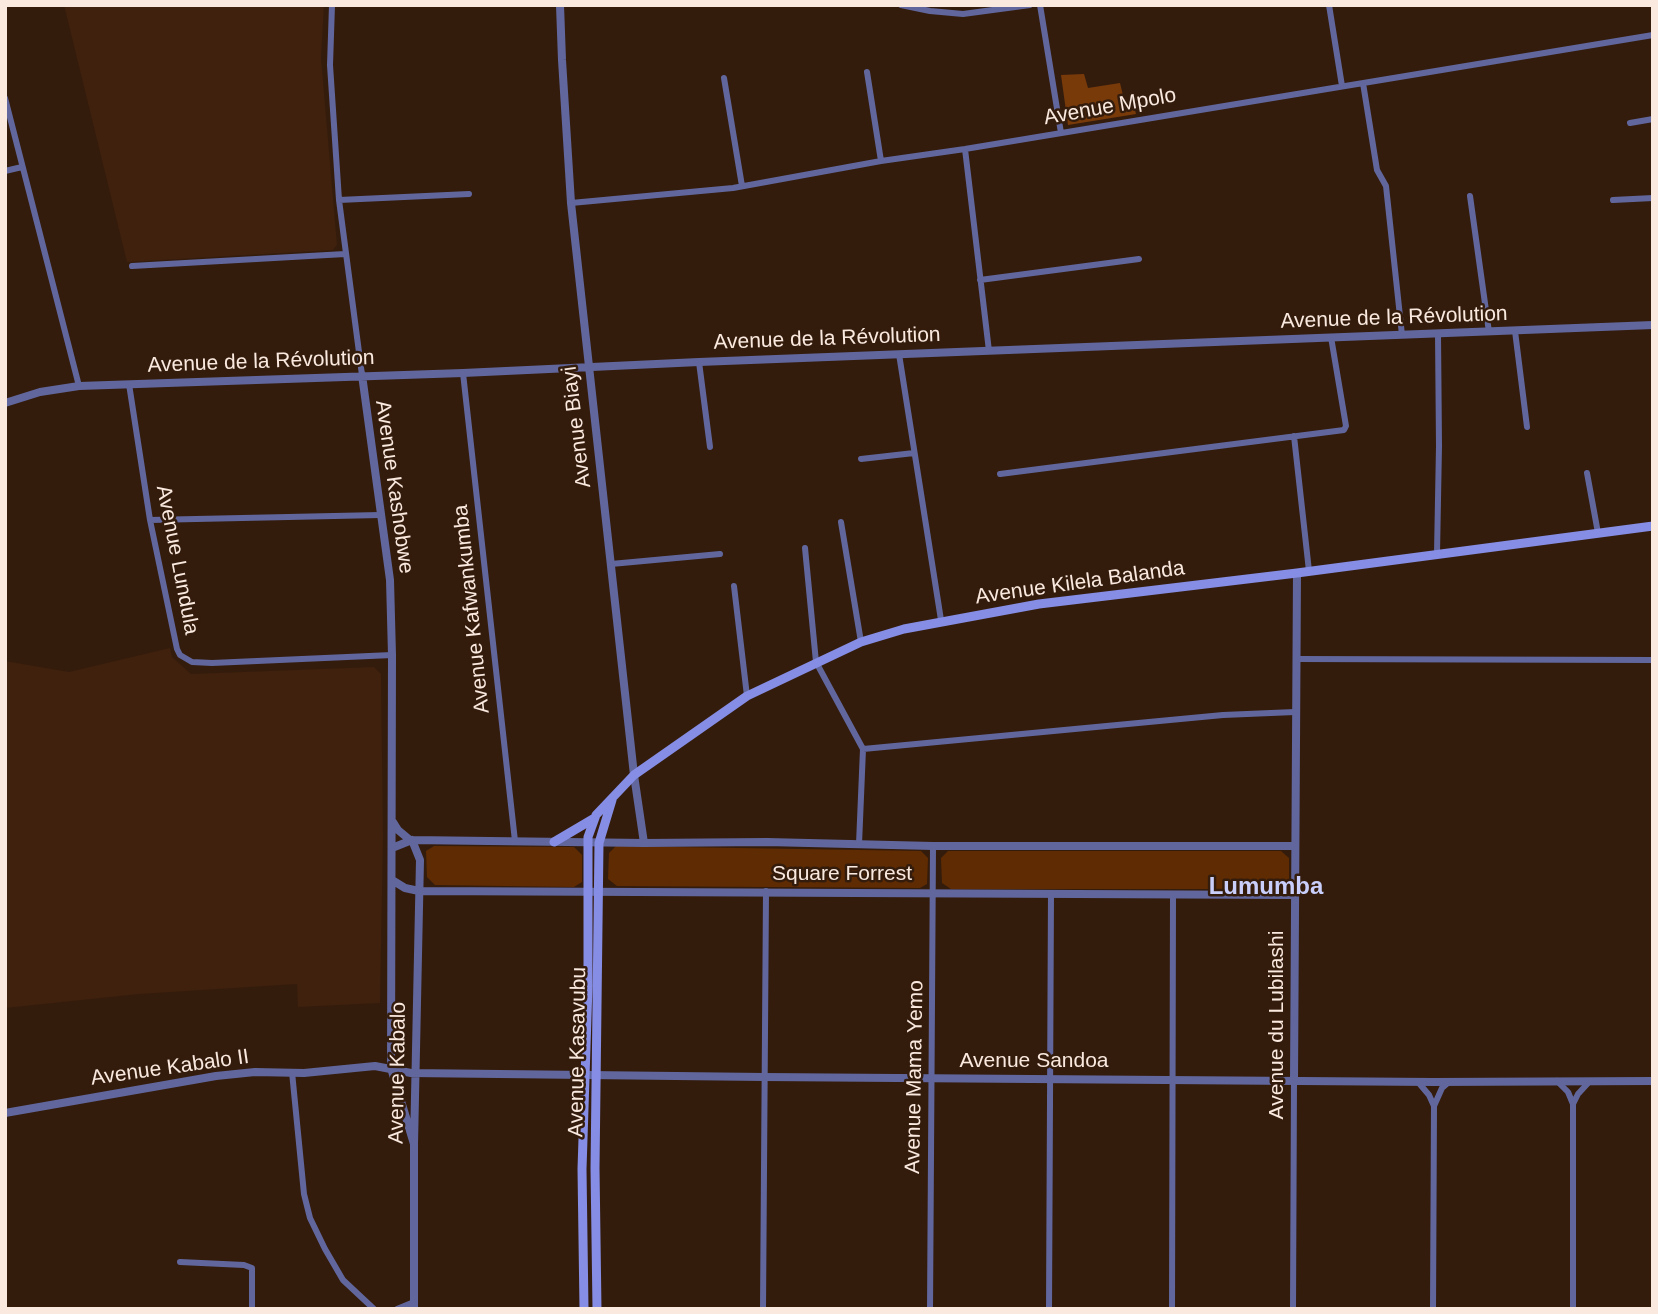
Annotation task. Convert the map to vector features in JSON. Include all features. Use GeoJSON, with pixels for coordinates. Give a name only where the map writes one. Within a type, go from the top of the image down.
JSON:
{"type":"FeatureCollection","features":[{"type":"Feature","properties":{"kind":"main road","name":"Avenue Kilela Balanda"},"geometry":{"type":"LineString","coordinates":[[588,843],[594,818],[634,775],[747,696],[861,642],[941,620],[1039,604],[1653,526]]}},
{"type":"Feature","properties":{"kind":"main road","name":"Avenue Kasavubu"},"geometry":{"type":"LineString","coordinates":[[584,1309],[582,1169],[591,1075],[598,843],[612,798]]}},
{"type":"Feature","properties":{"kind":"main road"},"geometry":{"type":"LineString","coordinates":[[554,842],[594,818]]}},
{"type":"Feature","properties":{"kind":"main road","name":"Avenue Kasavubu"},"geometry":{"type":"LineString","coordinates":[[588,843],[597,1309]]}},
{"type":"Feature","properties":{"kind":"street","name":"Avenue Kashobwe"},"geometry":{"type":"LineString","coordinates":[[332,5],[330,65],[339,200],[390,580],[392,849]]}},
{"type":"Feature","properties":{"kind":"street","name":"Avenue Biayi"},"geometry":{"type":"LineString","coordinates":[[560,5],[571,203],[634,775],[644,843]]}},
{"type":"Feature","properties":{"kind":"street"},"geometry":{"type":"LineString","coordinates":[[901,5],[963,14],[1030,5]]}},
{"type":"Feature","properties":{"kind":"street"},"geometry":{"type":"LineString","coordinates":[[1040,5],[1061,133]]}},
{"type":"Feature","properties":{"kind":"street"},"geometry":{"type":"LineString","coordinates":[[1329,5],[1342,86]]}},
{"type":"Feature","properties":{"kind":"street","name":"Avenue Mpolo"},"geometry":{"type":"LineString","coordinates":[[571,203],[742,186],[1653,35]]}},
{"type":"Feature","properties":{"kind":"street"},"geometry":{"type":"LineString","coordinates":[[867,72],[881,161]]}},
{"type":"Feature","properties":{"kind":"street"},"geometry":{"type":"LineString","coordinates":[[724,78],[742,186]]}},
{"type":"Feature","properties":{"kind":"street"},"geometry":{"type":"LineString","coordinates":[[1363,83],[1377,170],[1387,186],[1402,335]]}},
{"type":"Feature","properties":{"kind":"street"},"geometry":{"type":"LineString","coordinates":[[5,98],[79,386]]}},
{"type":"Feature","properties":{"kind":"street"},"geometry":{"type":"LineString","coordinates":[[1630,123],[1653,119]]}},
{"type":"Feature","properties":{"kind":"street"},"geometry":{"type":"LineString","coordinates":[[965,149],[989,351]]}},
{"type":"Feature","properties":{"kind":"street"},"geometry":{"type":"LineString","coordinates":[[5,171],[22,167]]}},
{"type":"Feature","properties":{"kind":"street"},"geometry":{"type":"LineString","coordinates":[[339,200],[469,194]]}},
{"type":"Feature","properties":{"kind":"street"},"geometry":{"type":"LineString","coordinates":[[1470,196],[1489,332]]}},
{"type":"Feature","properties":{"kind":"street"},"geometry":{"type":"LineString","coordinates":[[1613,200],[1653,198]]}},
{"type":"Feature","properties":{"kind":"street"},"geometry":{"type":"LineString","coordinates":[[132,266],[345,254]]}},
{"type":"Feature","properties":{"kind":"street"},"geometry":{"type":"LineString","coordinates":[[980,280],[1139,259]]}},
{"type":"Feature","properties":{"kind":"street","name":"Avenue de la Révolution"},"geometry":{"type":"LineString","coordinates":[[5,403],[40,392],[79,386],[1653,325]]}},
{"type":"Feature","properties":{"kind":"street"},"geometry":{"type":"LineString","coordinates":[[1515,331],[1527,427]]}},
{"type":"Feature","properties":{"kind":"street"},"geometry":{"type":"LineString","coordinates":[[1437,553],[1438,334]]}},
{"type":"Feature","properties":{"kind":"street"},"geometry":{"type":"LineString","coordinates":[[1000,474],[1342,431],[1346,428],[1331,337]]}},
{"type":"Feature","properties":{"kind":"street"},"geometry":{"type":"LineString","coordinates":[[899,354],[941,620]]}},
{"type":"Feature","properties":{"kind":"street"},"geometry":{"type":"LineString","coordinates":[[699,362],[710,447]]}},
{"type":"Feature","properties":{"kind":"street","name":"Avenue Kafwankumba"},"geometry":{"type":"LineString","coordinates":[[463,373],[515,841]]}},
{"type":"Feature","properties":{"kind":"street","name":"Avenue Lundula"},"geometry":{"type":"LineString","coordinates":[[129,384],[150,520],[177,649],[185,659],[212,663],[392,655]]}},
{"type":"Feature","properties":{"kind":"street"},"geometry":{"type":"LineString","coordinates":[[1294,436],[1309,571]]}},
{"type":"Feature","properties":{"kind":"street"},"geometry":{"type":"LineString","coordinates":[[861,459],[915,453]]}},
{"type":"Feature","properties":{"kind":"street"},"geometry":{"type":"LineString","coordinates":[[1587,472],[1598,533]]}},
{"type":"Feature","properties":{"kind":"street"},"geometry":{"type":"LineString","coordinates":[[150,520],[380,515]]}},
{"type":"Feature","properties":{"kind":"street"},"geometry":{"type":"LineString","coordinates":[[841,523],[861,642]]}},
{"type":"Feature","properties":{"kind":"street"},"geometry":{"type":"LineString","coordinates":[[805,548],[816,662],[863,749],[859,844]]}},
{"type":"Feature","properties":{"kind":"street"},"geometry":{"type":"LineString","coordinates":[[611,565],[719,554]]}},
{"type":"Feature","properties":{"kind":"street","name":"Avenue du Lubilashi"},"geometry":{"type":"LineString","coordinates":[[1293,1309],[1297,573]]}},
{"type":"Feature","properties":{"kind":"street"},"geometry":{"type":"LineString","coordinates":[[734,586],[747,696]]}},
{"type":"Feature","properties":{"kind":"street"},"geometry":{"type":"LineString","coordinates":[[1296,659],[1653,660]]}},
{"type":"Feature","properties":{"kind":"street"},"geometry":{"type":"LineString","coordinates":[[863,749],[1223,715],[1295,712]]}},
{"type":"Feature","properties":{"kind":"street"},"geometry":{"type":"LineString","coordinates":[[392,819],[398,830],[411,840]]}},
{"type":"Feature","properties":{"kind":"street","name":"Square Forrest"},"geometry":{"type":"LineString","coordinates":[[392,849],[411,840],[933,846],[1294,846]]}},
{"type":"Feature","properties":{"kind":"street","name":"Avenue Kabalo"},"geometry":{"type":"LineString","coordinates":[[411,840],[420,860],[414,1144],[414,1305]]}},
{"type":"Feature","properties":{"kind":"street","name":"Avenue Mama Yemo"},"geometry":{"type":"LineString","coordinates":[[930,1309],[933,846]]}},
{"type":"Feature","properties":{"kind":"street","name":"Avenue Kabalo"},"geometry":{"type":"LineString","coordinates":[[392,849],[391,1068],[414,1144]]}},
{"type":"Feature","properties":{"kind":"street","name":"Square Forrest"},"geometry":{"type":"LineString","coordinates":[[392,880],[405,888],[419,891],[1294,895]]}},
{"type":"Feature","properties":{"kind":"street"},"geometry":{"type":"LineString","coordinates":[[763,1309],[766,891]]}},
{"type":"Feature","properties":{"kind":"street"},"geometry":{"type":"LineString","coordinates":[[1049,1309],[1051,893]]}},
{"type":"Feature","properties":{"kind":"street"},"geometry":{"type":"LineString","coordinates":[[1172,1309],[1173,895]]}},
{"type":"Feature","properties":{"kind":"street","name":"Avenue Kabalo II"},"geometry":{"type":"LineString","coordinates":[[5,1113],[216,1076],[375,1066],[391,1068]]}},
{"type":"Feature","properties":{"kind":"street","name":"Avenue Sandoa"},"geometry":{"type":"LineString","coordinates":[[391,1068],[416,1073],[932,1079],[1653,1081]]}},
{"type":"Feature","properties":{"kind":"street"},"geometry":{"type":"LineString","coordinates":[[292,1073],[304,1194],[310,1217],[324,1249],[343,1280],[374,1309]]}},
{"type":"Feature","properties":{"kind":"street"},"geometry":{"type":"LineString","coordinates":[[1557,1081],[1568,1092],[1573,1104]]}},
{"type":"Feature","properties":{"kind":"street"},"geometry":{"type":"LineString","coordinates":[[1573,1309],[1573,1104],[1577,1094],[1589,1081]]}},
{"type":"Feature","properties":{"kind":"street"},"geometry":{"type":"LineString","coordinates":[[1418,1082],[1434,1106]]}},
{"type":"Feature","properties":{"kind":"street"},"geometry":{"type":"LineString","coordinates":[[1433,1309],[1434,1106],[1442,1088],[1449,1082]]}},
{"type":"Feature","properties":{"kind":"street"},"geometry":{"type":"LineString","coordinates":[[180,1262],[244,1265],[252,1268],[251,1309]]}},
{"type":"Feature","properties":{"kind":"street"},"geometry":{"type":"LineString","coordinates":[[397,1309],[414,1305]]}},
{"type":"Feature","properties":{"kind":"shaded area"},"geometry":{"type":"Polygon","coordinates":[[[64,5],[324,5],[321,58],[337,245],[333,250],[127,262],[64,5]]]}},
{"type":"Feature","properties":{"kind":"shaded area"},"geometry":{"type":"Polygon","coordinates":[[[1084,74],[1088,88],[1120,83],[1125,104],[1133,103],[1136,114],[1068,125],[1061,75],[1084,74]]]}},
{"type":"Feature","properties":{"kind":"shaded area"},"geometry":{"type":"Polygon","coordinates":[[[170,648],[172,657],[191,674],[374,667],[381,674],[383,837],[380,1003],[298,1007],[297,984],[139,994],[5,1008],[5,661],[69,672],[170,648]]]}},
{"type":"Feature","properties":{"kind":"shaded area"},"geometry":{"type":"Polygon","coordinates":[[[434,846],[574,847],[582,855],[582,882],[574,887],[435,885],[427,877],[426,851],[434,846]]]}},
{"type":"Feature","properties":{"kind":"shaded area"},"geometry":{"type":"Polygon","coordinates":[[[616,846],[921,851],[928,858],[927,884],[920,888],[617,886],[608,879],[609,853],[616,846]]]}},
{"type":"Feature","properties":{"kind":"shaded area"},"geometry":{"type":"Polygon","coordinates":[[[948,851],[1281,851],[1289,858],[1289,883],[1280,889],[951,889],[942,883],[941,858],[948,851]]]}},
{"type":"Feature","properties":{"kind":"district","name":"Lumumba"},"geometry":{"type":"Point","coordinates":[1266,887]}}]}
